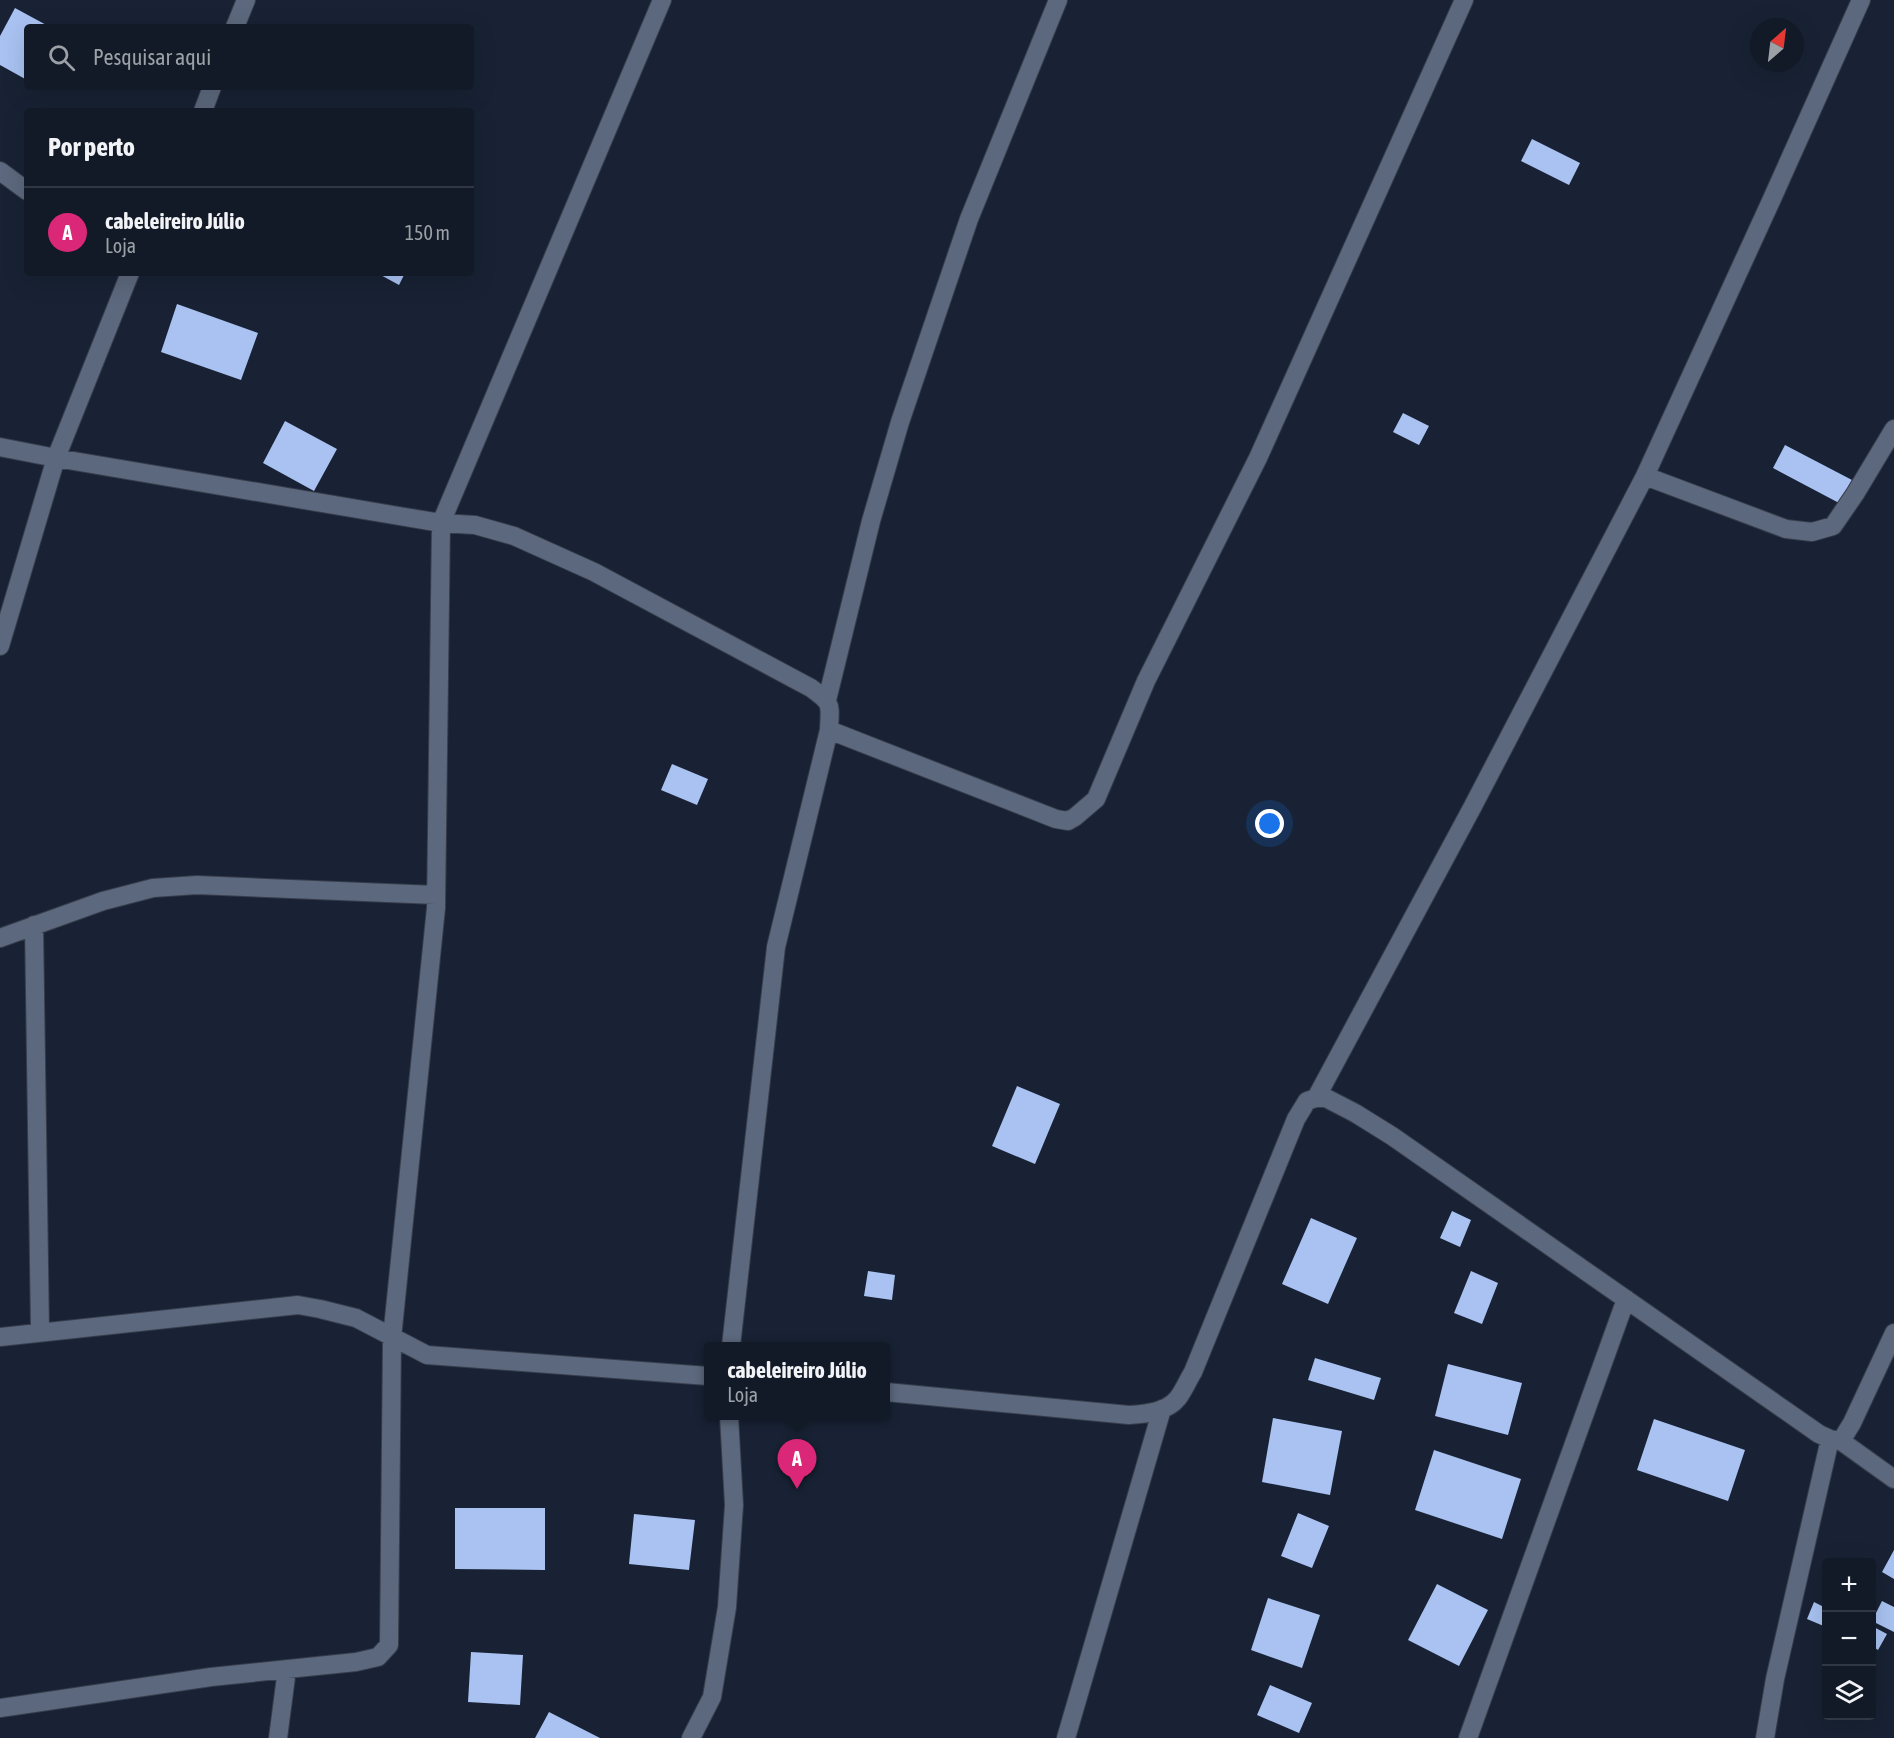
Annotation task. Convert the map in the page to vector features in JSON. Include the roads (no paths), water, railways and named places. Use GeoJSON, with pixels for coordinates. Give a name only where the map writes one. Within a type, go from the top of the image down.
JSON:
{"type":"FeatureCollection","features":[{"type":"Feature","properties":{"kind":"street"},"geometry":{"type":"LineString","coordinates":[[236,24],[246,0]]}},
{"type":"Feature","properties":{"kind":"street"},"geometry":{"type":"LineString","coordinates":[[0,1708],[211,1677],[356,1662],[378,1657],[389,1645],[392,1338],[436,895],[441,523],[662,0]]}},
{"type":"Feature","properties":{"kind":"street"},"geometry":{"type":"LineString","coordinates":[[827,700],[871,522],[900,422],[969,219],[1058,0]]}},
{"type":"Feature","properties":{"kind":"street"},"geometry":{"type":"LineString","coordinates":[[829,730],[1056,819],[1068,821],[1075,818],[1096,799],[1146,681],[1258,458],[1464,0]]}},
{"type":"Feature","properties":{"kind":"street"},"geometry":{"type":"LineString","coordinates":[[1316,1098],[1645,476],[1861,0]]}},
{"type":"Feature","properties":{"kind":"street"},"geometry":{"type":"LineString","coordinates":[[204,108],[211,90]]}},
{"type":"Feature","properties":{"kind":"street"},"geometry":{"type":"LineString","coordinates":[[0,171],[24,189]]}},
{"type":"Feature","properties":{"kind":"street"},"geometry":{"type":"LineString","coordinates":[[0,646],[56,458],[129,276]]}},
{"type":"Feature","properties":{"kind":"street"},"geometry":{"type":"LineString","coordinates":[[1645,476],[1786,529],[1812,532],[1833,526],[1894,429]]}},
{"type":"Feature","properties":{"kind":"street"},"geometry":{"type":"LineString","coordinates":[[0,447],[441,523],[475,525],[514,536],[574,563],[811,688],[827,700],[830,707],[829,730],[776,948],[732,1342]]}},
{"type":"Feature","properties":{"kind":"street"},"geometry":{"type":"LineString","coordinates":[[0,938],[103,900],[153,888],[197,885],[436,895]]}},
{"type":"Feature","properties":{"kind":"street"},"geometry":{"type":"LineString","coordinates":[[34,925],[40,1331]]}},
{"type":"Feature","properties":{"kind":"street"},"geometry":{"type":"LineString","coordinates":[[890,1392],[1129,1415],[1147,1414],[1162,1409],[1178,1399],[1192,1372],[1296,1119],[1307,1101],[1326,1098],[1392,1136],[1819,1434],[1836,1440],[1894,1479]]}},
{"type":"Feature","properties":{"kind":"street"},"geometry":{"type":"LineString","coordinates":[[1468,1738],[1626,1299]]}},
{"type":"Feature","properties":{"kind":"street"},"geometry":{"type":"LineString","coordinates":[[0,1336],[298,1305],[356,1318],[427,1355],[704,1376]]}},
{"type":"Feature","properties":{"kind":"street"},"geometry":{"type":"LineString","coordinates":[[1765,1738],[1775,1679],[1836,1440],[1852,1423],[1894,1333]]}},
{"type":"Feature","properties":{"kind":"street"},"geometry":{"type":"LineString","coordinates":[[1066,1738],[1162,1409]]}},
{"type":"Feature","properties":{"kind":"street"},"geometry":{"type":"LineString","coordinates":[[691,1738],[712,1696],[727,1607],[734,1505],[729,1420]]}},
{"type":"Feature","properties":{"kind":"street"},"geometry":{"type":"LineString","coordinates":[[278,1738],[286,1669]]}},
{"type":"Feature","properties":{"kind":"place","name":"cabeleireiro Júlio"},"geometry":{"type":"Point","coordinates":[797,1489]}}]}
